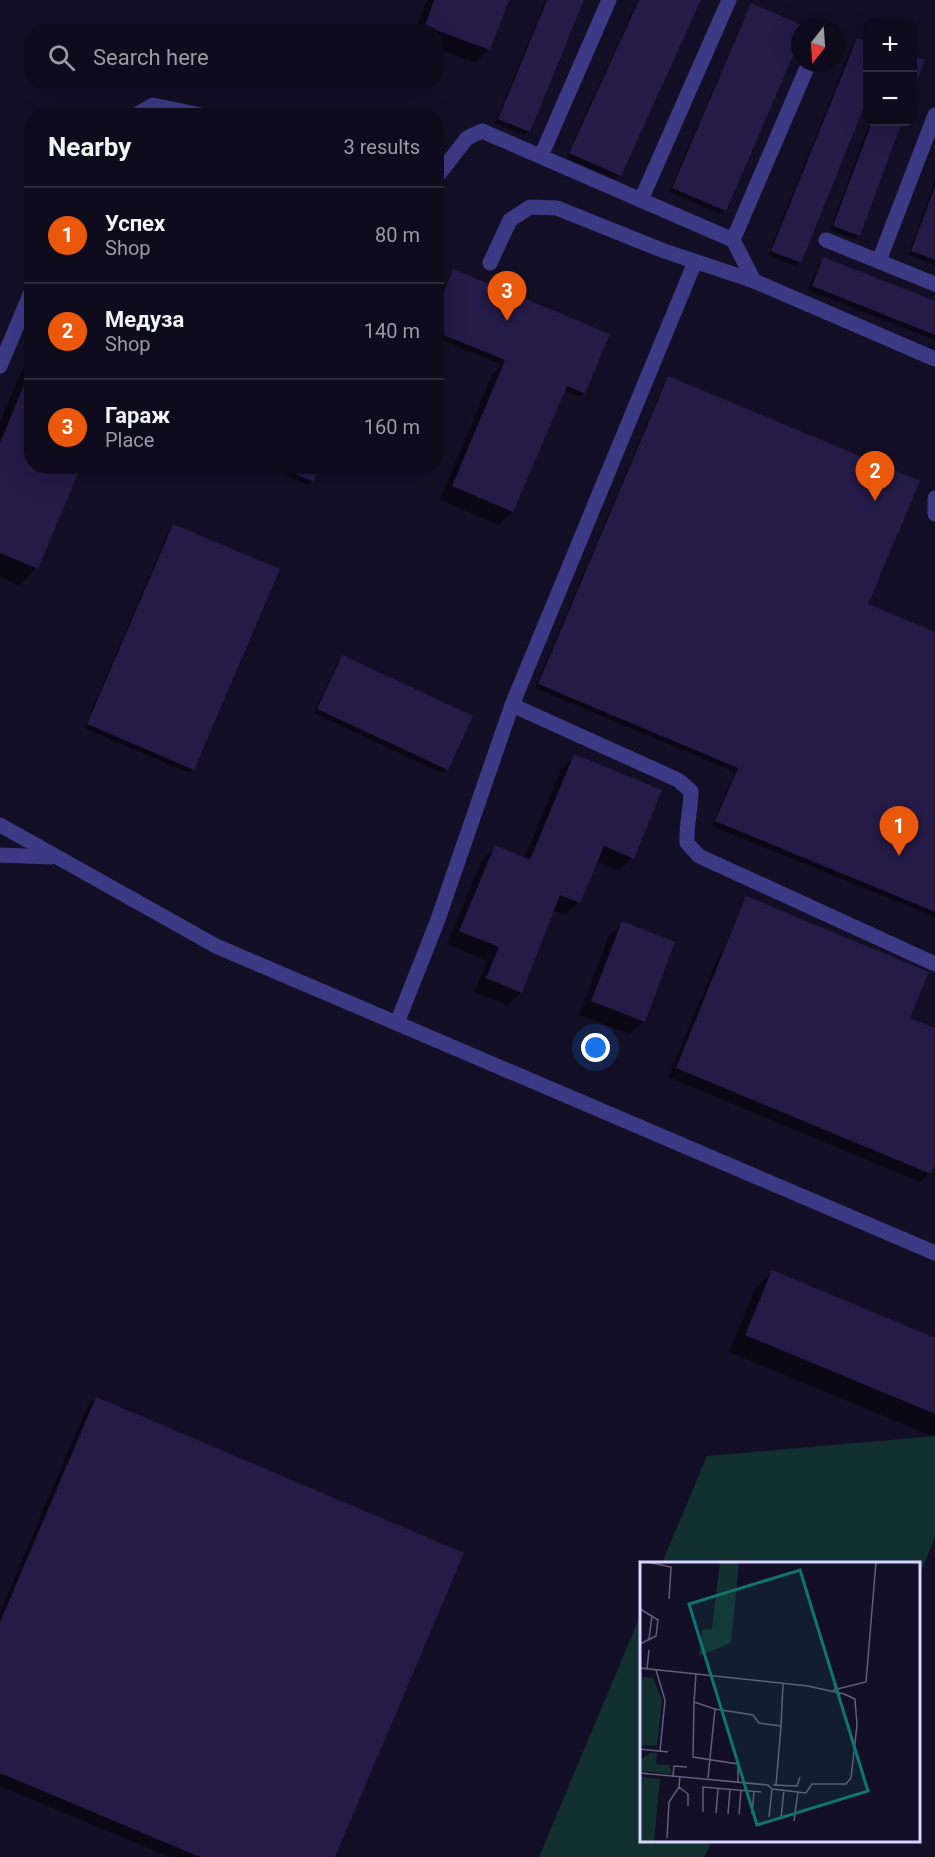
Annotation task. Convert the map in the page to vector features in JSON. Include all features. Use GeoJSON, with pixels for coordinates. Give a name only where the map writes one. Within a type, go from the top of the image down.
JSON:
{"type":"FeatureCollection","features":[{"type":"Feature","properties":{"kind":"lane"},"geometry":{"type":"LineString","coordinates":[[541,156],[609,0]]}},
{"type":"Feature","properties":{"kind":"lane"},"geometry":{"type":"LineString","coordinates":[[641,200],[729,0]]}},
{"type":"Feature","properties":{"kind":"lane"},"geometry":{"type":"LineString","coordinates":[[733,240],[805,72]]}},
{"type":"Feature","properties":{"kind":"lane"},"geometry":{"type":"LineString","coordinates":[[148,108],[153,105],[167,108]]}},
{"type":"Feature","properties":{"kind":"lane"},"geometry":{"type":"LineString","coordinates":[[879,261],[935,115]]}},
{"type":"Feature","properties":{"kind":"lane"},"geometry":{"type":"LineString","coordinates":[[444,167],[466,138],[482,130],[733,240],[754,281]]}},
{"type":"Feature","properties":{"kind":"lane"},"geometry":{"type":"LineString","coordinates":[[490,263],[510,220],[530,207],[558,208],[695,262],[754,281],[935,359]]}},
{"type":"Feature","properties":{"kind":"lane"},"geometry":{"type":"LineString","coordinates":[[826,240],[935,284]]}},
{"type":"Feature","properties":{"kind":"lane"},"geometry":{"type":"LineString","coordinates":[[397,1023],[437,922],[512,705],[695,262]]}},
{"type":"Feature","properties":{"kind":"lane"},"geometry":{"type":"LineString","coordinates":[[0,366],[24,309]]}},
{"type":"Feature","properties":{"kind":"lane"},"geometry":{"type":"LineString","coordinates":[[935,498],[935,514]]}},
{"type":"Feature","properties":{"kind":"lane"},"geometry":{"type":"LineString","coordinates":[[512,705],[678,780],[691,791],[691,807],[686,827],[687,843],[699,856],[935,964]]}},
{"type":"Feature","properties":{"kind":"lane"},"geometry":{"type":"LineString","coordinates":[[0,825],[55,858],[216,945],[935,1253]]}},
{"type":"Feature","properties":{"kind":"lane"},"geometry":{"type":"LineString","coordinates":[[0,855],[55,858]]}},
{"type":"Feature","properties":{"kind":"green space"},"geometry":{"type":"Polygon","coordinates":[[[935,1436],[935,1537],[920,1574],[920,1562],[662,1562],[707,1456],[935,1436]]]}},
{"type":"Feature","properties":{"kind":"green space"},"geometry":{"type":"Polygon","coordinates":[[[640,1616],[640,1842],[712,1842],[704,1857],[539,1857],[640,1616]]]}},
{"type":"Feature","properties":{"kind":"building"},"geometry":{"type":"Polygon","coordinates":[[[434,0],[509,0],[490,50],[444,33],[444,24],[426,24],[434,0]]]}},
{"type":"Feature","properties":{"kind":"building"},"geometry":{"type":"Polygon","coordinates":[[[547,0],[584,0],[530,132],[498,119],[547,0]]]}},
{"type":"Feature","properties":{"kind":"building"},"geometry":{"type":"Polygon","coordinates":[[[639,0],[701,0],[621,176],[569,153],[639,0]]]}},
{"type":"Feature","properties":{"kind":"building"},"geometry":{"type":"Polygon","coordinates":[[[751,3],[791,20],[791,61],[726,211],[672,188],[751,3]]]}},
{"type":"Feature","properties":{"kind":"building"},"geometry":{"type":"Polygon","coordinates":[[[857,38],[863,40],[863,109],[801,263],[771,251],[857,38]]]}},
{"type":"Feature","properties":{"kind":"building"},"geometry":{"type":"Polygon","coordinates":[[[917,57],[925,60],[917,82],[917,57]]]}},
{"type":"Feature","properties":{"kind":"building"},"geometry":{"type":"Polygon","coordinates":[[[870,126],[901,126],[860,236],[833,226],[870,126]]]}},
{"type":"Feature","properties":{"kind":"building"},"geometry":{"type":"Polygon","coordinates":[[[935,186],[935,260],[911,251],[935,186]]]}},
{"type":"Feature","properties":{"kind":"building"},"geometry":{"type":"Polygon","coordinates":[[[823,257],[935,301],[935,335],[812,286],[823,257]]]}},
{"type":"Feature","properties":{"kind":"building"},"geometry":{"type":"Polygon","coordinates":[[[453,269],[610,334],[585,394],[567,386],[513,512],[452,486],[505,360],[444,335],[444,291],[453,269]]]}},
{"type":"Feature","properties":{"kind":"building"},"geometry":{"type":"Polygon","coordinates":[[[668,376],[920,481],[868,604],[935,632],[935,912],[715,821],[738,768],[538,684],[668,376]]]}},
{"type":"Feature","properties":{"kind":"building"},"geometry":{"type":"Polygon","coordinates":[[[24,385],[24,474],[78,474],[38,569],[0,553],[0,443],[24,385]]]}},
{"type":"Feature","properties":{"kind":"building"},"geometry":{"type":"Polygon","coordinates":[[[296,474],[317,474],[314,482],[296,474]]]}},
{"type":"Feature","properties":{"kind":"building"},"geometry":{"type":"Polygon","coordinates":[[[173,524],[280,569],[194,770],[87,724],[173,524]]]}},
{"type":"Feature","properties":{"kind":"building"},"geometry":{"type":"Polygon","coordinates":[[[342,655],[473,716],[448,770],[317,709],[342,655]]]}},
{"type":"Feature","properties":{"kind":"building"},"geometry":{"type":"Polygon","coordinates":[[[574,754],[662,790],[634,859],[604,846],[580,903],[560,895],[522,993],[486,978],[499,947],[459,931],[495,845],[530,860],[574,754]]]}},
{"type":"Feature","properties":{"kind":"building"},"geometry":{"type":"Polygon","coordinates":[[[746,896],[929,972],[910,1018],[935,1028],[935,1163],[931,1174],[676,1068],[746,896]]]}},
{"type":"Feature","properties":{"kind":"building"},"geometry":{"type":"Polygon","coordinates":[[[622,921],[675,942],[645,1022],[591,1001],[622,921]]]}},
{"type":"Feature","properties":{"kind":"building"},"geometry":{"type":"Polygon","coordinates":[[[772,1270],[935,1338],[935,1414],[745,1335],[772,1270]]]}},
{"type":"Feature","properties":{"kind":"building"},"geometry":{"type":"Polygon","coordinates":[[[96,1397],[464,1553],[335,1857],[200,1857],[0,1773],[0,1622],[96,1397]]]}},
{"type":"Feature","properties":{"kind":"place","name":"Гараж"},"geometry":{"type":"Point","coordinates":[507,321]}},
{"type":"Feature","properties":{"kind":"place","name":"Медуза"},"geometry":{"type":"Point","coordinates":[875,501]}},
{"type":"Feature","properties":{"kind":"place","name":"Успех"},"geometry":{"type":"Point","coordinates":[899,856]}}]}
